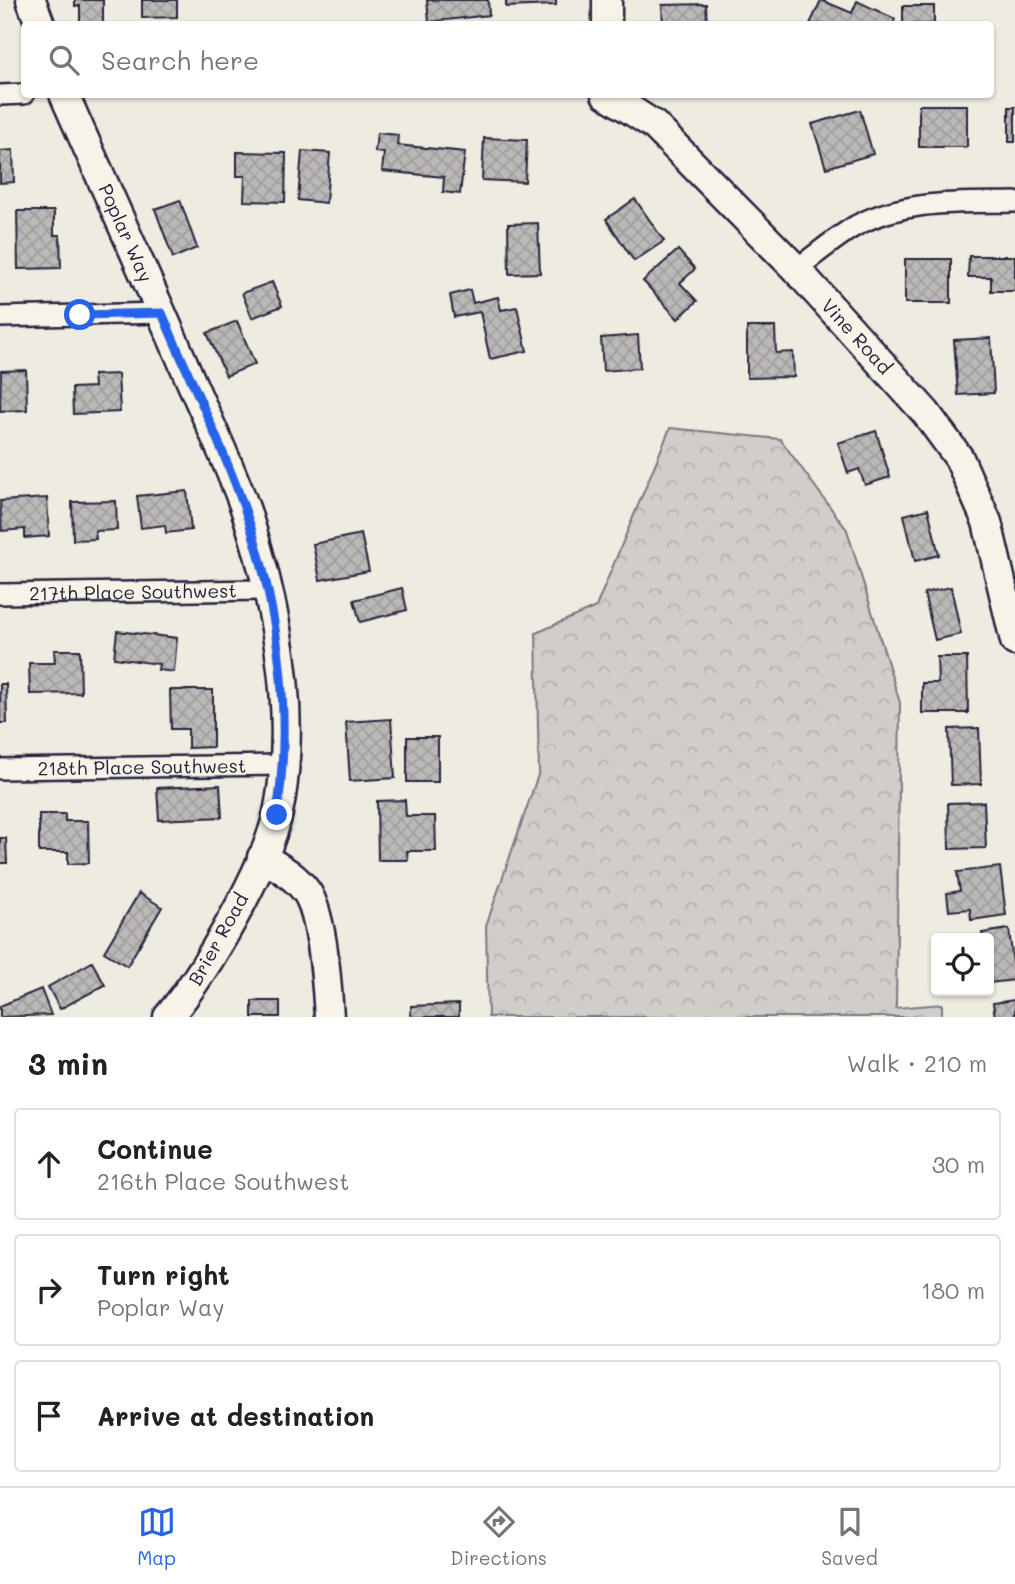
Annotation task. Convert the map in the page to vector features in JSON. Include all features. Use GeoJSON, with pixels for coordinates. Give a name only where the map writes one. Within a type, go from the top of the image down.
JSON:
{"type":"FeatureCollection","features":[{"type":"Feature","properties":{"kind":"main road"},"geometry":{"type":"LineString","coordinates":[[31,0],[39,21]]}},
{"type":"Feature","properties":{"kind":"main road"},"geometry":{"type":"LineString","coordinates":[[607,0],[607,21]]}},
{"type":"Feature","properties":{"kind":"main road","name":"Poplar Way"},"geometry":{"type":"LineString","coordinates":[[66,98],[246,510],[267,590],[284,687],[284,765],[277,815],[262,857]]}},
{"type":"Feature","properties":{"kind":"main road","name":"Vine Road"},"geometry":{"type":"LineString","coordinates":[[612,98],[654,125],[796,269],[926,413],[959,458],[987,522],[1015,641]]}},
{"type":"Feature","properties":{"kind":"main road"},"geometry":{"type":"LineString","coordinates":[[262,857],[288,872],[309,895],[321,943],[329,1017]]}},
{"type":"Feature","properties":{"kind":"main road","name":"Brier Road"},"geometry":{"type":"LineString","coordinates":[[168,1017],[192,988],[262,857]]}},
{"type":"Feature","properties":{"kind":"street"},"geometry":{"type":"LineString","coordinates":[[0,95],[21,94]]}},
{"type":"Feature","properties":{"kind":"street"},"geometry":{"type":"LineString","coordinates":[[796,269],[857,226],[894,210],[942,203],[1015,202]]}},
{"type":"Feature","properties":{"kind":"street"},"geometry":{"type":"LineString","coordinates":[[0,317],[162,313]]}},
{"type":"Feature","properties":{"kind":"street","name":"217th Place Southwest"},"geometry":{"type":"LineString","coordinates":[[0,594],[267,590]]}},
{"type":"Feature","properties":{"kind":"street","name":"218th Place Southwest"},"geometry":{"type":"LineString","coordinates":[[0,769],[284,765]]}},
{"type":"Feature","properties":{"kind":"green space"},"geometry":{"type":"Polygon","coordinates":[[[670,428],[780,439],[847,530],[900,703],[896,1008],[942,1004],[942,1017],[488,1017],[486,926],[539,772],[536,633],[596,607],[670,428]]]}},
{"type":"Feature","properties":{"kind":"building"},"geometry":{"type":"Polygon","coordinates":[[[75,0],[103,0],[103,21],[80,21],[80,6],[75,6],[75,0]]]}},
{"type":"Feature","properties":{"kind":"building"},"geometry":{"type":"Polygon","coordinates":[[[142,0],[177,0],[177,17],[142,18],[142,0]]]}},
{"type":"Feature","properties":{"kind":"building"},"geometry":{"type":"Polygon","coordinates":[[[427,0],[488,0],[489,15],[429,21],[427,0]]]}},
{"type":"Feature","properties":{"kind":"building"},"geometry":{"type":"Polygon","coordinates":[[[506,0],[556,0],[556,5],[506,7],[506,0]]]}},
{"type":"Feature","properties":{"kind":"building"},"geometry":{"type":"Polygon","coordinates":[[[821,0],[852,13],[857,1],[895,19],[894,21],[811,21],[821,0]]]}},
{"type":"Feature","properties":{"kind":"building"},"geometry":{"type":"Polygon","coordinates":[[[706,4],[707,21],[663,21],[662,5],[706,4]]]}},
{"type":"Feature","properties":{"kind":"building"},"geometry":{"type":"Polygon","coordinates":[[[903,6],[934,6],[934,21],[903,21],[903,6]]]}},
{"type":"Feature","properties":{"kind":"building"},"geometry":{"type":"Polygon","coordinates":[[[919,105],[967,105],[967,147],[919,147],[919,105]]]}},
{"type":"Feature","properties":{"kind":"building"},"geometry":{"type":"Polygon","coordinates":[[[1009,107],[1015,107],[1015,142],[1009,142],[1009,107]]]}},
{"type":"Feature","properties":{"kind":"building"},"geometry":{"type":"Polygon","coordinates":[[[860,110],[873,154],[826,168],[812,124],[860,110]]]}},
{"type":"Feature","properties":{"kind":"building"},"geometry":{"type":"Polygon","coordinates":[[[377,133],[398,135],[397,145],[465,152],[460,194],[443,192],[444,177],[382,171],[384,153],[375,152],[377,133]]]}},
{"type":"Feature","properties":{"kind":"building"},"geometry":{"type":"Polygon","coordinates":[[[484,138],[527,140],[525,182],[482,180],[484,138]]]}},
{"type":"Feature","properties":{"kind":"building"},"geometry":{"type":"Polygon","coordinates":[[[13,150],[14,182],[0,183],[0,151],[13,150]]]}},
{"type":"Feature","properties":{"kind":"building"},"geometry":{"type":"Polygon","coordinates":[[[302,151],[330,153],[326,203],[298,200],[302,151]]]}},
{"type":"Feature","properties":{"kind":"building"},"geometry":{"type":"Polygon","coordinates":[[[237,152],[286,153],[285,202],[244,201],[245,176],[237,176],[237,152]]]}},
{"type":"Feature","properties":{"kind":"building"},"geometry":{"type":"Polygon","coordinates":[[[635,199],[664,241],[634,261],[606,219],[635,199]]]}},
{"type":"Feature","properties":{"kind":"building"},"geometry":{"type":"Polygon","coordinates":[[[180,200],[197,248],[173,258],[155,209],[180,200]]]}},
{"type":"Feature","properties":{"kind":"building"},"geometry":{"type":"Polygon","coordinates":[[[17,211],[54,211],[54,235],[60,235],[61,268],[18,269],[17,211]]]}},
{"type":"Feature","properties":{"kind":"building"},"geometry":{"type":"Polygon","coordinates":[[[538,223],[540,273],[509,274],[508,224],[538,223]]]}},
{"type":"Feature","properties":{"kind":"building"},"geometry":{"type":"Polygon","coordinates":[[[678,250],[695,269],[680,283],[697,301],[678,319],[643,281],[678,250]]]}},
{"type":"Feature","properties":{"kind":"building"},"geometry":{"type":"Polygon","coordinates":[[[969,256],[1015,256],[1015,291],[991,291],[991,277],[968,277],[969,256]]]}},
{"type":"Feature","properties":{"kind":"building"},"geometry":{"type":"Polygon","coordinates":[[[905,259],[951,259],[951,303],[905,303],[905,259]]]}},
{"type":"Feature","properties":{"kind":"building"},"geometry":{"type":"Polygon","coordinates":[[[272,282],[282,306],[252,318],[242,293],[272,282]]]}},
{"type":"Feature","properties":{"kind":"building"},"geometry":{"type":"Polygon","coordinates":[[[470,290],[473,303],[498,297],[501,310],[517,307],[527,351],[490,359],[480,312],[454,317],[450,295],[470,290]]]}},
{"type":"Feature","properties":{"kind":"building"},"geometry":{"type":"Polygon","coordinates":[[[237,321],[255,364],[226,376],[207,333],[237,321]]]}},
{"type":"Feature","properties":{"kind":"building"},"geometry":{"type":"Polygon","coordinates":[[[747,327],[775,327],[776,353],[793,352],[794,377],[747,378],[747,327]]]}},
{"type":"Feature","properties":{"kind":"building"},"geometry":{"type":"Polygon","coordinates":[[[638,335],[640,368],[603,371],[601,338],[638,335]]]}},
{"type":"Feature","properties":{"kind":"building"},"geometry":{"type":"Polygon","coordinates":[[[991,338],[994,393],[958,395],[954,340],[991,338]]]}},
{"type":"Feature","properties":{"kind":"building"},"geometry":{"type":"Polygon","coordinates":[[[26,370],[27,410],[0,411],[1,371],[26,370]]]}},
{"type":"Feature","properties":{"kind":"building"},"geometry":{"type":"Polygon","coordinates":[[[118,374],[120,412],[73,414],[72,388],[94,387],[93,375],[118,374]]]}},
{"type":"Feature","properties":{"kind":"building"},"geometry":{"type":"Polygon","coordinates":[[[876,431],[890,477],[865,485],[859,469],[848,473],[838,443],[876,431]]]}},
{"type":"Feature","properties":{"kind":"building"},"geometry":{"type":"Polygon","coordinates":[[[187,491],[191,530],[166,533],[165,525],[141,528],[137,496],[187,491]]]}},
{"type":"Feature","properties":{"kind":"building"},"geometry":{"type":"Polygon","coordinates":[[[47,498],[49,536],[25,538],[25,529],[2,531],[0,501],[47,498]]]}},
{"type":"Feature","properties":{"kind":"building"},"geometry":{"type":"Polygon","coordinates":[[[116,501],[117,530],[95,531],[96,539],[73,540],[72,502],[116,501]]]}},
{"type":"Feature","properties":{"kind":"building"},"geometry":{"type":"Polygon","coordinates":[[[928,509],[939,555],[915,561],[904,515],[928,509]]]}},
{"type":"Feature","properties":{"kind":"building"},"geometry":{"type":"Polygon","coordinates":[[[361,534],[369,571],[320,580],[313,544],[361,534]]]}},
{"type":"Feature","properties":{"kind":"building"},"geometry":{"type":"Polygon","coordinates":[[[951,587],[961,634],[935,640],[924,593],[951,587]]]}},
{"type":"Feature","properties":{"kind":"building"},"geometry":{"type":"Polygon","coordinates":[[[402,588],[407,610],[360,622],[354,600],[402,588]]]}},
{"type":"Feature","properties":{"kind":"building"},"geometry":{"type":"Polygon","coordinates":[[[117,631],[177,638],[174,672],[158,670],[159,664],[114,658],[117,631]]]}},
{"type":"Feature","properties":{"kind":"building"},"geometry":{"type":"Polygon","coordinates":[[[54,650],[80,650],[81,693],[30,694],[29,663],[55,663],[54,650]]]}},
{"type":"Feature","properties":{"kind":"building"},"geometry":{"type":"Polygon","coordinates":[[[937,657],[967,657],[968,713],[922,713],[922,683],[938,683],[937,657]]]}},
{"type":"Feature","properties":{"kind":"building"},"geometry":{"type":"Polygon","coordinates":[[[0,684],[6,684],[7,723],[0,723],[0,684]]]}},
{"type":"Feature","properties":{"kind":"building"},"geometry":{"type":"Polygon","coordinates":[[[170,690],[213,690],[213,747],[188,748],[188,729],[171,729],[170,690]]]}},
{"type":"Feature","properties":{"kind":"building"},"geometry":{"type":"Polygon","coordinates":[[[391,719],[395,778],[350,781],[346,722],[391,719]]]}},
{"type":"Feature","properties":{"kind":"building"},"geometry":{"type":"Polygon","coordinates":[[[979,728],[981,784],[951,785],[949,729],[979,728]]]}},
{"type":"Feature","properties":{"kind":"building"},"geometry":{"type":"Polygon","coordinates":[[[407,737],[438,737],[438,782],[407,782],[407,737]]]}},
{"type":"Feature","properties":{"kind":"building"},"geometry":{"type":"Polygon","coordinates":[[[220,785],[222,817],[159,820],[157,788],[220,785]]]}},
{"type":"Feature","properties":{"kind":"building"},"geometry":{"type":"Polygon","coordinates":[[[405,800],[406,816],[435,816],[436,851],[407,851],[408,860],[378,860],[377,801],[405,800]]]}},
{"type":"Feature","properties":{"kind":"building"},"geometry":{"type":"Polygon","coordinates":[[[984,802],[986,848],[949,849],[948,803],[984,802]]]}},
{"type":"Feature","properties":{"kind":"building"},"geometry":{"type":"Polygon","coordinates":[[[39,814],[65,814],[65,821],[88,821],[89,863],[68,864],[68,852],[39,852],[39,814]]]}},
{"type":"Feature","properties":{"kind":"building"},"geometry":{"type":"Polygon","coordinates":[[[0,838],[6,838],[7,863],[0,863],[0,838]]]}},
{"type":"Feature","properties":{"kind":"building"},"geometry":{"type":"Polygon","coordinates":[[[1000,867],[1006,915],[971,920],[970,909],[949,911],[947,893],[960,891],[957,872],[1000,867]]]}},
{"type":"Feature","properties":{"kind":"building"},"geometry":{"type":"Polygon","coordinates":[[[139,893],[162,907],[127,966],[104,952],[139,893]]]}},
{"type":"Feature","properties":{"kind":"building"},"geometry":{"type":"Polygon","coordinates":[[[1009,929],[1015,980],[994,982],[994,933],[982,933],[1009,929]]]}},
{"type":"Feature","properties":{"kind":"building"},"geometry":{"type":"Polygon","coordinates":[[[92,962],[105,985],[60,1009],[48,987],[92,962]]]}},
{"type":"Feature","properties":{"kind":"building"},"geometry":{"type":"Polygon","coordinates":[[[41,989],[51,1015],[0,1017],[0,1006],[41,989]]]}},
{"type":"Feature","properties":{"kind":"building"},"geometry":{"type":"Polygon","coordinates":[[[1015,1000],[1015,1017],[995,1017],[993,1003],[1015,1000]]]}},
{"type":"Feature","properties":{"kind":"building"},"geometry":{"type":"Polygon","coordinates":[[[252,1001],[280,1001],[280,1017],[252,1017],[252,1001]]]}},
{"type":"Feature","properties":{"kind":"building"},"geometry":{"type":"Polygon","coordinates":[[[459,1004],[459,1017],[411,1017],[411,1006],[459,1004]]]}},
{"type":"Feature","properties":{"kind":"route"},"geometry":{"type":"LineString","coordinates":[[80,315],[162,313],[246,510],[267,590],[284,687],[284,765],[277,815]]}}]}
